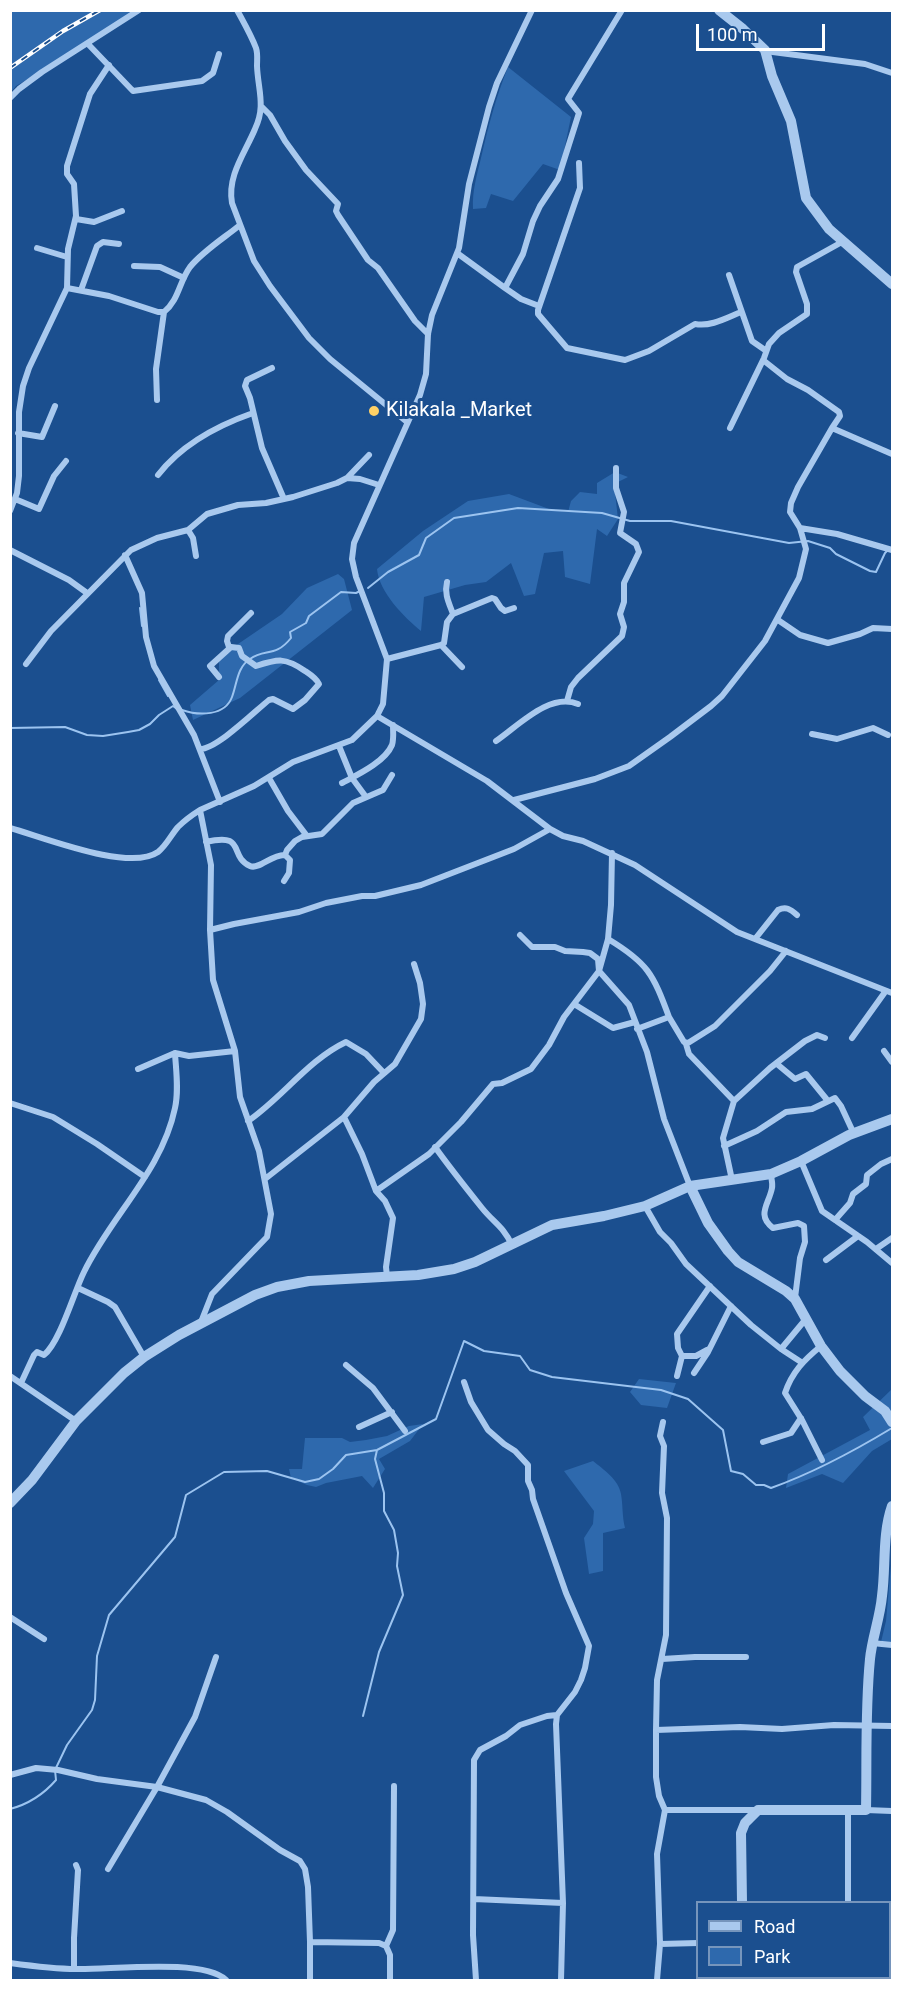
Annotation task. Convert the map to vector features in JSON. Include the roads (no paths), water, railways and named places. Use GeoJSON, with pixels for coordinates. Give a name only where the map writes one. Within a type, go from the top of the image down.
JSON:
{"type":"FeatureCollection","features":[{"type":"Feature","properties":{"kind":"street"},"geometry":{"type":"LineString","coordinates":[[10,98],[28,82],[139,10]]}},
{"type":"Feature","properties":{"kind":"street"},"geometry":{"type":"LineString","coordinates":[[237,10],[257,54],[262,107],[256,128],[232,182],[230,193],[254,261],[309,338],[330,359],[406,422]]}},
{"type":"Feature","properties":{"kind":"street"},"geometry":{"type":"LineString","coordinates":[[10,828],[107,856],[137,858],[154,854],[160,850],[177,828],[200,810],[269,778],[293,762],[352,740],[377,716],[383,704],[387,659],[356,577],[352,559],[354,543],[420,395],[426,374],[428,334],[432,315],[462,237],[469,184],[489,107],[497,83],[532,10]]}},
{"type":"Feature","properties":{"kind":"street"},"geometry":{"type":"LineString","coordinates":[[505,288],[523,254],[540,206],[558,179],[579,116],[579,111],[568,99],[622,10]]}},
{"type":"Feature","properties":{"kind":"street"},"geometry":{"type":"LineString","coordinates":[[719,10],[765,50],[772,76],[791,121],[806,198],[818,216],[842,242],[892,284]]}},
{"type":"Feature","properties":{"kind":"street"},"geometry":{"type":"LineString","coordinates":[[88,44],[131,90],[137,91],[202,81],[213,73],[219,54]]}},
{"type":"Feature","properties":{"kind":"street"},"geometry":{"type":"LineString","coordinates":[[765,50],[857,63],[892,73]]}},
{"type":"Feature","properties":{"kind":"street"},"geometry":{"type":"LineString","coordinates":[[10,511],[15,499],[19,476],[19,412],[25,379],[67,288],[68,244],[76,219],[74,184],[67,174],[67,166],[90,94],[109,65]]}},
{"type":"Feature","properties":{"kind":"street"},"geometry":{"type":"LineString","coordinates":[[262,107],[270,115],[306,170],[338,204],[336,211],[338,215],[368,260],[378,268],[415,321],[428,334]]}},
{"type":"Feature","properties":{"kind":"street"},"geometry":{"type":"LineString","coordinates":[[579,163],[580,188],[538,314],[567,348],[625,360],[650,351],[694,324],[703,326],[741,312]]}},
{"type":"Feature","properties":{"kind":"street"},"geometry":{"type":"LineString","coordinates":[[76,219],[94,222],[122,211]]}},
{"type":"Feature","properties":{"kind":"street"},"geometry":{"type":"LineString","coordinates":[[158,400],[156,369],[164,312],[173,304],[183,278],[192,264],[240,225]]}},
{"type":"Feature","properties":{"kind":"street"},"geometry":{"type":"LineString","coordinates":[[81,290],[97,246],[103,242],[119,244]]}},
{"type":"Feature","properties":{"kind":"street"},"geometry":{"type":"LineString","coordinates":[[730,428],[763,360],[765,350],[773,339],[807,314],[807,304],[796,272],[797,267],[842,242]]}},
{"type":"Feature","properties":{"kind":"street"},"geometry":{"type":"LineString","coordinates":[[37,248],[67,257]]}},
{"type":"Feature","properties":{"kind":"street"},"geometry":{"type":"LineString","coordinates":[[457,254],[521,299],[539,306]]}},
{"type":"Feature","properties":{"kind":"street"},"geometry":{"type":"LineString","coordinates":[[134,266],[160,267],[183,278]]}},
{"type":"Feature","properties":{"kind":"street"},"geometry":{"type":"LineString","coordinates":[[729,275],[752,341],[765,350]]}},
{"type":"Feature","properties":{"kind":"street"},"geometry":{"type":"LineString","coordinates":[[67,288],[108,296],[164,312]]}},
{"type":"Feature","properties":{"kind":"street"},"geometry":{"type":"LineString","coordinates":[[514,800],[595,779],[639,761],[722,696],[765,641],[777,620],[799,578],[806,554],[800,528],[790,512],[791,503],[840,416],[839,412],[808,390],[787,379],[763,360]]}},
{"type":"Feature","properties":{"kind":"street"},"geometry":{"type":"LineString","coordinates":[[272,368],[246,382],[245,386],[262,448],[284,499]]}},
{"type":"Feature","properties":{"kind":"street"},"geometry":{"type":"LineString","coordinates":[[18,433],[42,437],[55,406]]}},
{"type":"Feature","properties":{"kind":"street"},"geometry":{"type":"LineString","coordinates":[[158,475],[176,454],[196,440],[235,419],[253,413]]}},
{"type":"Feature","properties":{"kind":"street"},"geometry":{"type":"LineString","coordinates":[[832,428],[892,454]]}},
{"type":"Feature","properties":{"kind":"street"},"geometry":{"type":"LineString","coordinates":[[347,478],[369,454]]}},
{"type":"Feature","properties":{"kind":"street"},"geometry":{"type":"LineString","coordinates":[[15,499],[39,509],[54,476],[66,461]]}},
{"type":"Feature","properties":{"kind":"street"},"geometry":{"type":"LineString","coordinates":[[567,701],[575,682],[619,640],[624,630],[620,614],[624,583],[639,552],[636,544],[621,533],[624,512],[616,488],[615,468]]}},
{"type":"Feature","properties":{"kind":"street"},"geometry":{"type":"LineString","coordinates":[[26,664],[51,631],[87,593],[125,555],[147,541],[188,530],[207,514],[238,506],[284,499],[347,478],[380,484]]}},
{"type":"Feature","properties":{"kind":"street"},"geometry":{"type":"LineString","coordinates":[[800,528],[837,534],[892,550]]}},
{"type":"Feature","properties":{"kind":"street"},"geometry":{"type":"LineString","coordinates":[[188,530],[193,538],[196,556]]}},
{"type":"Feature","properties":{"kind":"street"},"geometry":{"type":"LineString","coordinates":[[10,550],[69,580],[87,593]]}},
{"type":"Feature","properties":{"kind":"street"},"geometry":{"type":"LineString","coordinates":[[125,555],[142,593],[146,637],[151,659],[194,735],[220,802]]}},
{"type":"Feature","properties":{"kind":"street"},"geometry":{"type":"LineString","coordinates":[[447,582],[447,597],[453,614]]}},
{"type":"Feature","properties":{"kind":"street"},"geometry":{"type":"LineString","coordinates":[[387,659],[441,645],[444,643],[447,622],[453,614],[492,598],[505,610],[514,608]]}},
{"type":"Feature","properties":{"kind":"street"},"geometry":{"type":"LineString","coordinates":[[229,647],[228,636],[251,613]]}},
{"type":"Feature","properties":{"kind":"street"},"geometry":{"type":"LineString","coordinates":[[777,620],[800,635],[828,643],[873,628],[892,629]]}},
{"type":"Feature","properties":{"kind":"street"},"geometry":{"type":"LineString","coordinates":[[441,645],[462,667]]}},
{"type":"Feature","properties":{"kind":"street"},"geometry":{"type":"LineString","coordinates":[[200,749],[210,748],[249,719],[269,700],[273,699],[293,709],[305,700],[319,684],[287,660],[274,660],[256,666],[242,656],[239,648],[229,647]]}},
{"type":"Feature","properties":{"kind":"street"},"geometry":{"type":"LineString","coordinates":[[219,677],[210,666],[229,647]]}},
{"type":"Feature","properties":{"kind":"street"},"geometry":{"type":"LineString","coordinates":[[496,741],[540,710],[554,703],[567,701],[578,704]]}},
{"type":"Feature","properties":{"kind":"street"},"geometry":{"type":"LineString","coordinates":[[377,716],[487,781],[550,829],[563,836],[583,841],[612,853],[635,865],[737,932],[890,991],[852,1038]]}},
{"type":"Feature","properties":{"kind":"street"},"geometry":{"type":"LineString","coordinates":[[342,783],[369,768],[389,749],[393,743],[393,725]]}},
{"type":"Feature","properties":{"kind":"street"},"geometry":{"type":"LineString","coordinates":[[812,734],[837,739],[863,729],[874,728],[888,735]]}},
{"type":"Feature","properties":{"kind":"street"},"geometry":{"type":"LineString","coordinates":[[339,746],[352,778],[366,797]]}},
{"type":"Feature","properties":{"kind":"street"},"geometry":{"type":"LineString","coordinates":[[285,855],[290,845],[307,836],[322,834],[346,808],[383,790],[393,775]]}},
{"type":"Feature","properties":{"kind":"street"},"geometry":{"type":"LineString","coordinates":[[269,778],[288,811],[307,836]]}},
{"type":"Feature","properties":{"kind":"street"},"geometry":{"type":"LineString","coordinates":[[200,810],[211,865],[210,930],[213,980],[235,1051],[240,1097],[259,1151],[272,1214],[267,1237],[212,1294],[200,1323]]}},
{"type":"Feature","properties":{"kind":"street"},"geometry":{"type":"LineString","coordinates":[[210,930],[298,912],[326,903],[362,896],[375,896],[421,885],[514,849],[550,829]]}},
{"type":"Feature","properties":{"kind":"street"},"geometry":{"type":"LineString","coordinates":[[206,842],[225,839],[232,842],[244,861],[257,867],[278,855],[285,855],[290,860],[289,873],[284,881]]}},
{"type":"Feature","properties":{"kind":"street"},"geometry":{"type":"LineString","coordinates":[[376,1191],[418,1162],[435,1147],[461,1122],[493,1084],[502,1083],[531,1069],[549,1045],[564,1017],[599,970],[608,939],[612,853]]}},
{"type":"Feature","properties":{"kind":"street"},"geometry":{"type":"LineString","coordinates":[[755,939],[783,907],[797,915]]}},
{"type":"Feature","properties":{"kind":"street"},"geometry":{"type":"LineString","coordinates":[[520,935],[532,947],[555,947],[568,952],[590,953],[598,959],[599,970],[629,1005],[656,1081],[664,1119],[690,1186],[715,1234],[738,1262],[786,1291],[795,1299],[820,1346],[852,1385],[885,1411],[892,1420]]}},
{"type":"Feature","properties":{"kind":"street"},"geometry":{"type":"LineString","coordinates":[[608,939],[646,966],[658,986],[669,1017],[686,1044],[689,1054],[734,1101]]}},
{"type":"Feature","properties":{"kind":"street"},"geometry":{"type":"LineString","coordinates":[[686,1044],[715,1026],[770,971],[786,951]]}},
{"type":"Feature","properties":{"kind":"street"},"geometry":{"type":"LineString","coordinates":[[265,1179],[344,1117],[374,1082],[395,1064],[405,1050],[421,1019],[423,1004],[414,964]]}},
{"type":"Feature","properties":{"kind":"street"},"geometry":{"type":"LineString","coordinates":[[574,1004],[613,1028],[669,1017]]}},
{"type":"Feature","properties":{"kind":"street"},"geometry":{"type":"LineString","coordinates":[[732,1181],[724,1146],[724,1130],[734,1101],[811,1037],[817,1035],[825,1038]]}},
{"type":"Feature","properties":{"kind":"street"},"geometry":{"type":"LineString","coordinates":[[248,1121],[319,1060],[346,1042],[366,1054],[384,1073]]}},
{"type":"Feature","properties":{"kind":"street"},"geometry":{"type":"LineString","coordinates":[[138,1069],[175,1053],[189,1056],[235,1051]]}},
{"type":"Feature","properties":{"kind":"street"},"geometry":{"type":"LineString","coordinates":[[884,1051],[892,1062]]}},
{"type":"Feature","properties":{"kind":"street"},"geometry":{"type":"LineString","coordinates":[[21,1383],[34,1355],[37,1352],[44,1355],[48,1352],[99,1244],[158,1154],[175,1107],[177,1081],[175,1053]]}},
{"type":"Feature","properties":{"kind":"street"},"geometry":{"type":"LineString","coordinates":[[777,1064],[795,1078],[806,1074],[828,1101]]}},
{"type":"Feature","properties":{"kind":"street"},"geometry":{"type":"LineString","coordinates":[[724,1146],[757,1131],[786,1112],[812,1109],[835,1098],[854,1134]]}},
{"type":"Feature","properties":{"kind":"street"},"geometry":{"type":"LineString","coordinates":[[10,1103],[53,1117],[145,1177]]}},
{"type":"Feature","properties":{"kind":"street"},"geometry":{"type":"LineString","coordinates":[[344,1117],[362,1154],[376,1191],[385,1201],[393,1218],[387,1258],[387,1277]]}},
{"type":"Feature","properties":{"kind":"street"},"geometry":{"type":"LineString","coordinates":[[11,1502],[32,1480],[76,1421],[124,1373],[144,1357],[200,1323],[255,1295],[277,1287],[309,1281],[418,1275],[454,1269],[476,1262],[552,1224],[604,1216],[645,1206],[690,1186],[771,1173],[801,1161],[828,1145],[892,1119]]}},
{"type":"Feature","properties":{"kind":"street"},"geometry":{"type":"LineString","coordinates":[[435,1147],[482,1208],[497,1221],[512,1245]]}},
{"type":"Feature","properties":{"kind":"street"},"geometry":{"type":"LineString","coordinates":[[836,1220],[850,1203],[853,1194],[866,1184],[867,1175],[892,1159]]}},
{"type":"Feature","properties":{"kind":"street"},"geometry":{"type":"LineString","coordinates":[[801,1161],[822,1211],[892,1263]]}},
{"type":"Feature","properties":{"kind":"street"},"geometry":{"type":"LineString","coordinates":[[771,1173],[772,1189],[764,1211],[765,1218],[773,1228],[798,1223],[804,1226],[805,1242],[800,1258],[795,1299]]}},
{"type":"Feature","properties":{"kind":"street"},"geometry":{"type":"LineString","coordinates":[[645,1206],[660,1232],[681,1258],[731,1306],[781,1349],[801,1362]]}},
{"type":"Feature","properties":{"kind":"street"},"geometry":{"type":"LineString","coordinates":[[826,1260],[858,1236]]}},
{"type":"Feature","properties":{"kind":"street"},"geometry":{"type":"LineString","coordinates":[[876,1249],[892,1238]]}},
{"type":"Feature","properties":{"kind":"street"},"geometry":{"type":"LineString","coordinates":[[677,1376],[682,1356],[678,1348],[679,1331],[710,1286]]}},
{"type":"Feature","properties":{"kind":"street"},"geometry":{"type":"LineString","coordinates":[[78,1288],[115,1307],[144,1357]]}},
{"type":"Feature","properties":{"kind":"street"},"geometry":{"type":"LineString","coordinates":[[694,1373],[731,1306]]}},
{"type":"Feature","properties":{"kind":"street"},"geometry":{"type":"LineString","coordinates":[[781,1349],[805,1320]]}},
{"type":"Feature","properties":{"kind":"street"},"geometry":{"type":"LineString","coordinates":[[682,1356],[701,1354],[711,1345]]}},
{"type":"Feature","properties":{"kind":"street"},"geometry":{"type":"LineString","coordinates":[[820,1346],[801,1362],[789,1380],[784,1393],[801,1418],[822,1460]]}},
{"type":"Feature","properties":{"kind":"street"},"geometry":{"type":"LineString","coordinates":[[346,1365],[374,1388],[405,1431]]}},
{"type":"Feature","properties":{"kind":"street"},"geometry":{"type":"LineString","coordinates":[[10,1376],[76,1421]]}},
{"type":"Feature","properties":{"kind":"street"},"geometry":{"type":"LineString","coordinates":[[464,1382],[471,1402],[488,1430],[515,1451],[528,1465],[528,1481],[532,1490],[532,1499],[566,1593],[589,1646],[585,1668],[576,1692],[557,1715],[520,1725],[506,1736],[480,1750],[474,1760],[473,1935],[476,1980]]}},
{"type":"Feature","properties":{"kind":"street"},"geometry":{"type":"LineString","coordinates":[[360,1427],[392,1412]]}},
{"type":"Feature","properties":{"kind":"street"},"geometry":{"type":"LineString","coordinates":[[762,1442],[792,1433],[801,1418]]}},
{"type":"Feature","properties":{"kind":"street"},"geometry":{"type":"LineString","coordinates":[[657,1980],[660,1944],[657,1854],[665,1810],[656,1777],[657,1680],[666,1635],[667,1518],[662,1493],[664,1446],[660,1436],[663,1422]]}},
{"type":"Feature","properties":{"kind":"street"},"geometry":{"type":"LineString","coordinates":[[866,1810],[866,1726],[872,1643],[882,1595],[884,1550],[892,1506]]}},
{"type":"Feature","properties":{"kind":"street"},"geometry":{"type":"LineString","coordinates":[[10,1617],[44,1639]]}},
{"type":"Feature","properties":{"kind":"street"},"geometry":{"type":"LineString","coordinates":[[872,1643],[892,1645]]}},
{"type":"Feature","properties":{"kind":"street"},"geometry":{"type":"LineString","coordinates":[[662,1659],[746,1657]]}},
{"type":"Feature","properties":{"kind":"street"},"geometry":{"type":"LineString","coordinates":[[108,1869],[195,1717],[216,1658]]}},
{"type":"Feature","properties":{"kind":"street"},"geometry":{"type":"LineString","coordinates":[[557,1715],[556,1746],[563,1903],[562,1979]]}},
{"type":"Feature","properties":{"kind":"street"},"geometry":{"type":"LineString","coordinates":[[656,1730],[782,1729],[834,1725],[892,1726]]}},
{"type":"Feature","properties":{"kind":"street"},"geometry":{"type":"LineString","coordinates":[[10,1775],[36,1768],[62,1771],[125,1784],[157,1787],[206,1800],[300,1861],[305,1869],[308,1887],[310,1980]]}},
{"type":"Feature","properties":{"kind":"street"},"geometry":{"type":"LineString","coordinates":[[386,1946],[393,1930],[394,1786]]}},
{"type":"Feature","properties":{"kind":"street"},"geometry":{"type":"LineString","coordinates":[[665,1810],[892,1810]]}},
{"type":"Feature","properties":{"kind":"street"},"geometry":{"type":"LineString","coordinates":[[742,1901],[741,1833],[745,1823],[758,1810]]}},
{"type":"Feature","properties":{"kind":"street"},"geometry":{"type":"LineString","coordinates":[[848,1811],[848,1901]]}},
{"type":"Feature","properties":{"kind":"street"},"geometry":{"type":"LineString","coordinates":[[74,1969],[76,1865]]}},
{"type":"Feature","properties":{"kind":"street"},"geometry":{"type":"LineString","coordinates":[[474,1899],[563,1903]]}},
{"type":"Feature","properties":{"kind":"street"},"geometry":{"type":"LineString","coordinates":[[310,1942],[379,1943],[386,1946],[390,1955],[390,1980]]}},
{"type":"Feature","properties":{"kind":"street"},"geometry":{"type":"LineString","coordinates":[[660,1944],[696,1943]]}},
{"type":"Feature","properties":{"kind":"street"},"geometry":{"type":"LineString","coordinates":[[10,1963],[74,1969],[197,1968],[216,1973],[226,1980]]}},
{"type":"Feature","properties":{"kind":"waterway"},"geometry":{"type":"LineString","coordinates":[[368,588],[388,572],[419,555],[426,538],[454,518],[518,508],[602,513],[630,521],[671,521],[789,543],[808,541],[830,548],[836,554],[876,572],[887,551]]}},
{"type":"Feature","properties":{"kind":"waterway"},"geometry":{"type":"LineString","coordinates":[[182,710],[203,714],[224,708],[232,697],[240,671],[246,662],[255,656],[280,648],[291,638],[290,632],[306,623],[309,616],[341,592],[360,591]]}},
{"type":"Feature","properties":{"kind":"waterway"},"geometry":{"type":"LineString","coordinates":[[140,608],[142,626]]}},
{"type":"Feature","properties":{"kind":"waterway"},"geometry":{"type":"LineString","coordinates":[[159,680],[168,696]]}},
{"type":"Feature","properties":{"kind":"waterway"},"geometry":{"type":"LineString","coordinates":[[10,728],[65,727],[87,735],[103,736],[139,730],[173,706],[177,709]]}},
{"type":"Feature","properties":{"kind":"waterway"},"geometry":{"type":"LineString","coordinates":[[10,1809],[35,1798],[56,1780],[55,1770],[67,1745],[92,1710],[95,1700],[97,1656],[109,1615],[175,1537],[186,1495],[224,1472],[267,1471],[305,1482],[319,1479],[333,1469],[346,1455],[377,1450],[436,1419],[464,1341],[484,1351],[520,1356],[530,1370],[552,1377],[661,1390],[688,1399],[723,1430],[731,1471],[743,1474],[756,1485],[771,1488],[802,1476],[892,1428]]}},
{"type":"Feature","properties":{"kind":"waterway"},"geometry":{"type":"LineString","coordinates":[[363,1716],[379,1652],[403,1595],[397,1566],[398,1553],[394,1530],[384,1511],[384,1493],[375,1459],[377,1450]]}},
{"type":"Feature","properties":{"kind":"railway"},"geometry":{"type":"LineString","coordinates":[[10,68],[63,31],[100,10]]}},
{"type":"Feature","properties":{"kind":"place","name":"Kilakala _Market"},"geometry":{"type":"Point","coordinates":[374,411]}}]}
